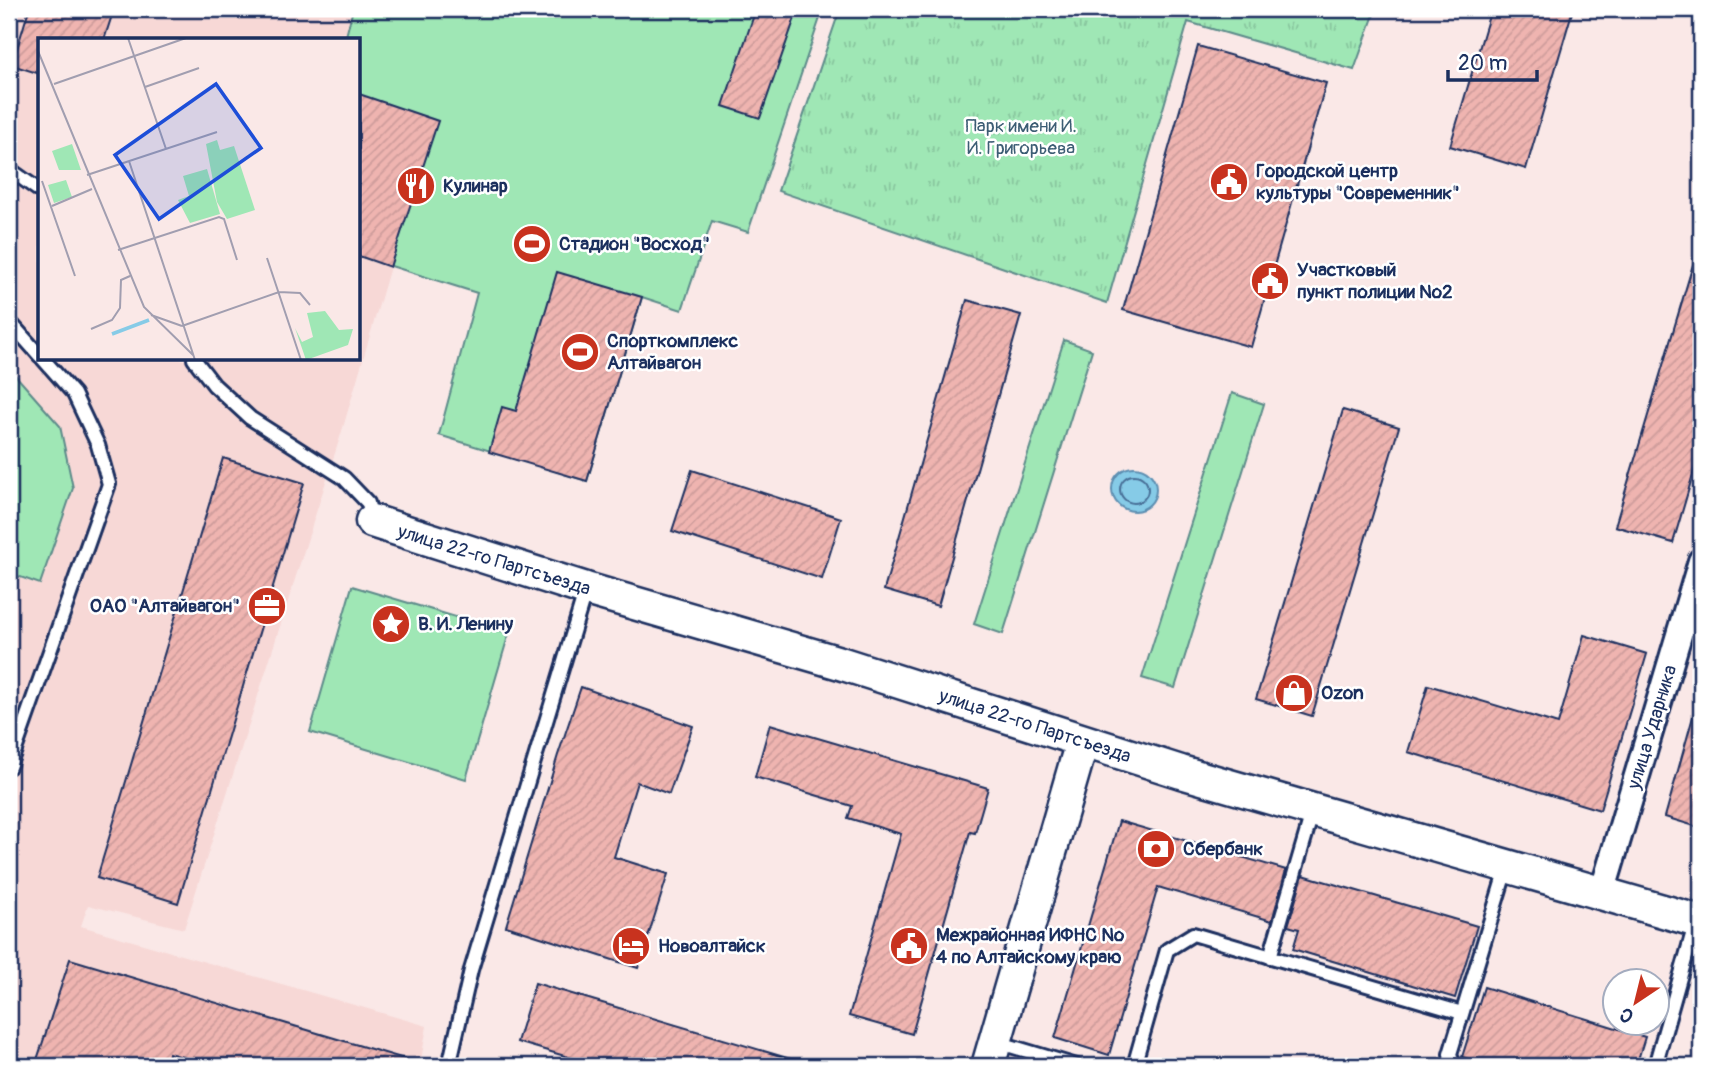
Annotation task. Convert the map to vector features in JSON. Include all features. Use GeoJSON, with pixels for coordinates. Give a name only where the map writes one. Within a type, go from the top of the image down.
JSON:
{"type":"FeatureCollection","features":[{"type":"Feature","properties":{"kind":"street","name":"улица 22-го Партсъезда"},"geometry":{"type":"LineString","coordinates":[[372,522],[586,589],[840,663],[1082,742],[1699,922]]}},
{"type":"Feature","properties":{"kind":"street","name":"улица Ударника"},"geometry":{"type":"LineString","coordinates":[[1602,892],[1701,561]]}},
{"type":"Feature","properties":{"kind":"street"},"geometry":{"type":"LineString","coordinates":[[992,1054],[1082,742]]}},
{"type":"Feature","properties":{"kind":"lane"},"geometry":{"type":"LineString","coordinates":[[9,169],[38,190]]}},
{"type":"Feature","properties":{"kind":"lane"},"geometry":{"type":"LineString","coordinates":[[9,321],[38,354]]}},
{"type":"Feature","properties":{"kind":"lane"},"geometry":{"type":"LineString","coordinates":[[9,767],[109,484],[98,445],[74,394],[44,360]]}},
{"type":"Feature","properties":{"kind":"lane"},"geometry":{"type":"LineString","coordinates":[[195,360],[214,385],[250,418],[344,478],[368,503],[372,522]]}},
{"type":"Feature","properties":{"kind":"lane"},"geometry":{"type":"LineString","coordinates":[[449,1066],[471,970],[586,589]]}},
{"type":"Feature","properties":{"kind":"lane"},"geometry":{"type":"LineString","coordinates":[[1269,957],[1313,810]]}},
{"type":"Feature","properties":{"kind":"lane"},"geometry":{"type":"LineString","coordinates":[[1454,1066],[1450,1054],[1507,866]]}},
{"type":"Feature","properties":{"kind":"lane"},"geometry":{"type":"LineString","coordinates":[[1655,1066],[1699,922]]}},
{"type":"Feature","properties":{"kind":"lane"},"geometry":{"type":"LineString","coordinates":[[1134,1066],[1167,950],[1193,934],[1462,1013]]}},
{"type":"Feature","properties":{"kind":"lane"},"geometry":{"type":"LineString","coordinates":[[992,1054],[1077,1066]]}},
{"type":"Feature","properties":{"kind":"shaded area"},"geometry":{"type":"Polygon","coordinates":[[[9,9],[353,9],[346,38],[38,38],[38,360],[360,360],[360,256],[390,267],[342,431],[184,929],[88,905],[81,926],[427,1026],[420,1066],[9,1066],[9,9]]]}},
{"type":"Feature","properties":{"kind":"green space","name":"Стадион \"Восход\""},"geometry":{"type":"Polygon","coordinates":[[[353,9],[823,9],[748,232],[712,221],[682,310],[642,297],[587,481],[439,435],[477,293],[360,256],[360,38],[346,38],[353,9]]]}},
{"type":"Feature","properties":{"kind":"green space","name":"Парк имени И. И. Григорьева"},"geometry":{"type":"Polygon","coordinates":[[[840,9],[1376,9],[1354,70],[1188,22],[1107,303],[778,191],[840,9]]]}},
{"type":"Feature","properties":{"kind":"green space"},"geometry":{"type":"Polygon","coordinates":[[[1064,340],[1092,350],[1003,634],[974,624],[1064,340]]]}},
{"type":"Feature","properties":{"kind":"green space"},"geometry":{"type":"Polygon","coordinates":[[[9,368],[60,426],[73,488],[40,584],[9,573],[9,368]]]}},
{"type":"Feature","properties":{"kind":"green space"},"geometry":{"type":"Polygon","coordinates":[[[1232,393],[1264,404],[1175,688],[1142,678],[1232,393]]]}},
{"type":"Feature","properties":{"kind":"green space"},"geometry":{"type":"Polygon","coordinates":[[[352,586],[509,633],[466,779],[310,732],[352,586]]]}},
{"type":"Feature","properties":{"kind":"water"},"geometry":{"type":"Polygon","coordinates":[[[1134,467],[1149,474],[1156,489],[1149,504],[1134,511],[1119,504],[1112,489],[1119,474],[1134,467]]]}},
{"type":"Feature","properties":{"kind":"building"},"geometry":{"type":"Polygon","coordinates":[[[29,9],[114,9],[105,38],[38,38],[38,73],[12,65],[29,9]]]}},
{"type":"Feature","properties":{"kind":"building"},"geometry":{"type":"Polygon","coordinates":[[[756,9],[798,9],[760,118],[723,106],[756,9]]]}},
{"type":"Feature","properties":{"kind":"building"},"geometry":{"type":"Polygon","coordinates":[[[1491,9],[1573,9],[1526,169],[1450,146],[1491,9]]]}},
{"type":"Feature","properties":{"kind":"building","name":"Городской центр культуры \"Современник\""},"geometry":{"type":"Polygon","coordinates":[[[1198,46],[1326,83],[1251,347],[1123,310],[1198,46]]]}},
{"type":"Feature","properties":{"kind":"building"},"geometry":{"type":"Polygon","coordinates":[[[360,94],[438,121],[390,267],[360,256],[360,94]]]}},
{"type":"Feature","properties":{"kind":"building"},"geometry":{"type":"Polygon","coordinates":[[[1695,258],[1701,259],[1701,447],[1673,543],[1615,526],[1695,258]]]}},
{"type":"Feature","properties":{"kind":"building","name":"Спорткомплекс Алтайвагон"},"geometry":{"type":"Polygon","coordinates":[[[557,272],[642,297],[587,481],[489,452],[502,407],[516,411],[557,272]]]}},
{"type":"Feature","properties":{"kind":"building"},"geometry":{"type":"Polygon","coordinates":[[[967,300],[1021,315],[938,606],[884,590],[967,300]]]}},
{"type":"Feature","properties":{"kind":"building"},"geometry":{"type":"Polygon","coordinates":[[[1343,410],[1399,427],[1312,716],[1256,699],[1343,410]]]}},
{"type":"Feature","properties":{"kind":"building"},"geometry":{"type":"Polygon","coordinates":[[[223,458],[304,483],[178,903],[97,878],[223,458]]]}},
{"type":"Feature","properties":{"kind":"building"},"geometry":{"type":"Polygon","coordinates":[[[692,470],[841,518],[822,579],[672,531],[692,470]]]}},
{"type":"Feature","properties":{"kind":"building"},"geometry":{"type":"Polygon","coordinates":[[[1584,635],[1647,654],[1600,810],[1408,752],[1428,685],[1558,724],[1584,635]]]}},
{"type":"Feature","properties":{"kind":"building"},"geometry":{"type":"Polygon","coordinates":[[[581,687],[693,726],[669,794],[637,782],[614,857],[668,874],[638,968],[506,926],[581,687]]]}},
{"type":"Feature","properties":{"kind":"building"},"geometry":{"type":"Polygon","coordinates":[[[1694,713],[1701,714],[1701,828],[1665,817],[1694,713]]]}},
{"type":"Feature","properties":{"kind":"building"},"geometry":{"type":"Polygon","coordinates":[[[770,724],[988,788],[975,833],[970,832],[912,1034],[849,1016],[901,834],[848,818],[852,806],[755,777],[770,724]]]}},
{"type":"Feature","properties":{"kind":"building"},"geometry":{"type":"Polygon","coordinates":[[[1119,821],[1286,870],[1272,921],[1158,887],[1109,1055],[1055,1038],[1119,821]]]}},
{"type":"Feature","properties":{"kind":"building"},"geometry":{"type":"Polygon","coordinates":[[[1303,875],[1477,926],[1455,998],[1293,949],[1299,929],[1288,926],[1303,875]]]}},
{"type":"Feature","properties":{"kind":"building"},"geometry":{"type":"Polygon","coordinates":[[[70,959],[408,1060],[408,1066],[213,1066],[169,1053],[167,1066],[35,1066],[70,959]]]}},
{"type":"Feature","properties":{"kind":"building"},"geometry":{"type":"Polygon","coordinates":[[[535,983],[794,1060],[793,1066],[599,1066],[517,1042],[535,983]]]}},
{"type":"Feature","properties":{"kind":"building"},"geometry":{"type":"Polygon","coordinates":[[[1484,987],[1602,1024],[1602,1036],[1645,1037],[1636,1066],[1491,1066],[1462,1057],[1484,987]]]}},
{"type":"Feature","properties":{"kind":"place","name":"Городской центр культуры \"Современник\""},"geometry":{"type":"Point","coordinates":[1229,182]}},
{"type":"Feature","properties":{"kind":"place","name":"Кулинар"},"geometry":{"type":"Point","coordinates":[416,186]}},
{"type":"Feature","properties":{"kind":"place","name":"Стадион \"Восход\""},"geometry":{"type":"Point","coordinates":[532,244]}},
{"type":"Feature","properties":{"kind":"place","name":"Участковый пункт полиции №2"},"geometry":{"type":"Point","coordinates":[1270,281]}},
{"type":"Feature","properties":{"kind":"place","name":"Спорткомплекс Алтайвагон"},"geometry":{"type":"Point","coordinates":[580,352]}},
{"type":"Feature","properties":{"kind":"place","name":"ОАО \"Алтайвагон\""},"geometry":{"type":"Point","coordinates":[267,606]}},
{"type":"Feature","properties":{"kind":"place","name":"В. И. Ленину"},"geometry":{"type":"Point","coordinates":[391,624]}},
{"type":"Feature","properties":{"kind":"place","name":"Ozon"},"geometry":{"type":"Point","coordinates":[1294,693]}},
{"type":"Feature","properties":{"kind":"place","name":"Сбербанк"},"geometry":{"type":"Point","coordinates":[1156,849]}},
{"type":"Feature","properties":{"kind":"place","name":"Новоалтайск"},"geometry":{"type":"Point","coordinates":[631,946]}},
{"type":"Feature","properties":{"kind":"place","name":"Межрайонная ИФНС № 4 по Алтайскому краю"},"geometry":{"type":"Point","coordinates":[909,946]}}]}
